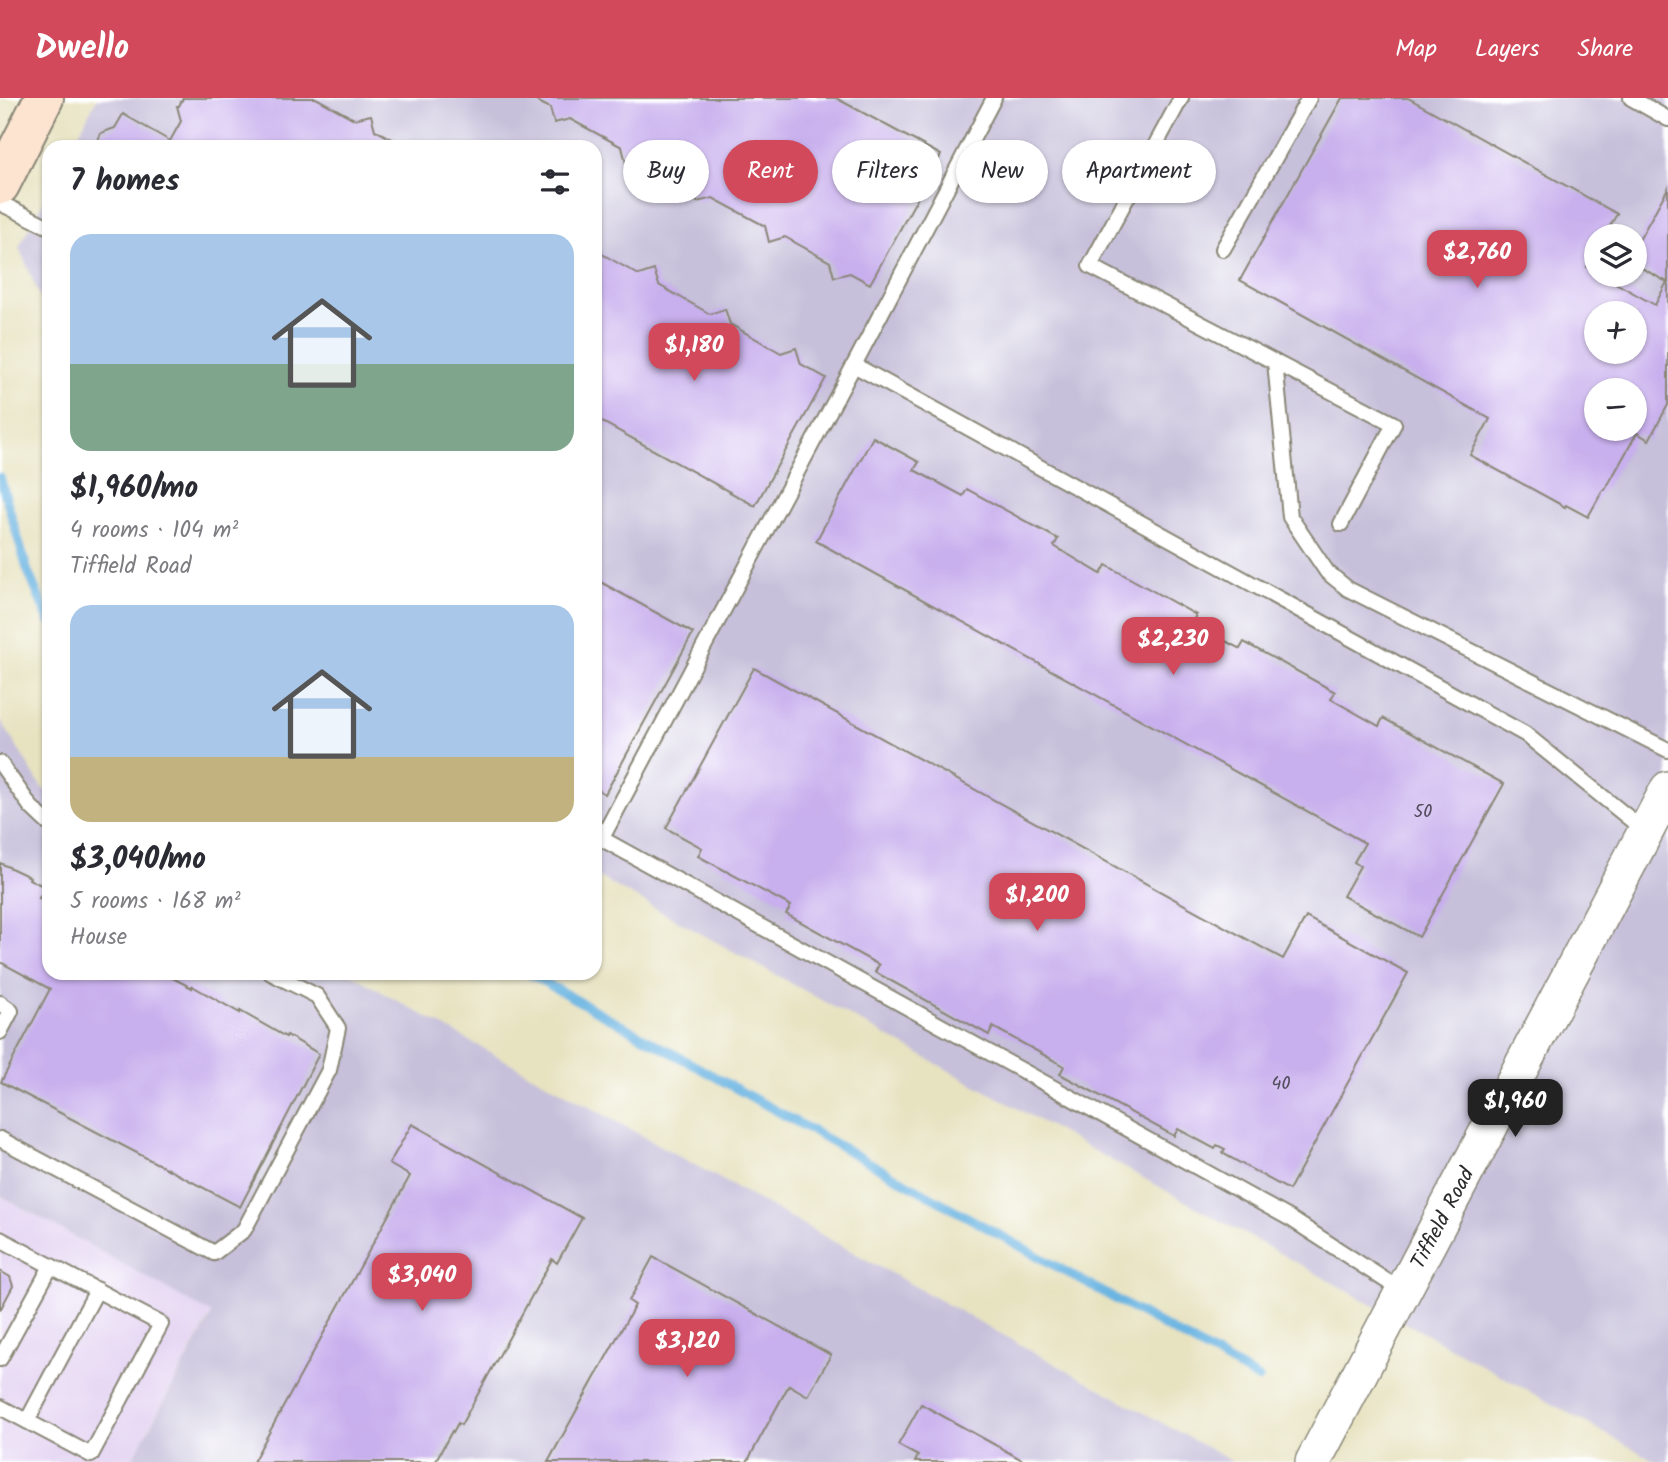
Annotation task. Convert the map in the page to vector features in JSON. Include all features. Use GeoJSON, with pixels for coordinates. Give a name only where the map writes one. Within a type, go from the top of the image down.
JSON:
{"type":"FeatureCollection","features":[{"type":"Feature","properties":{"kind":"main road"},"geometry":{"type":"LineString","coordinates":[[0,185],[44,98]]}},
{"type":"Feature","properties":{"kind":"street","name":"Tiffield Road"},"geometry":{"type":"LineString","coordinates":[[1313,1462],[1668,789]]}},
{"type":"Feature","properties":{"kind":"lane"},"geometry":{"type":"LineString","coordinates":[[602,829],[854,365],[994,98]]}},
{"type":"Feature","properties":{"kind":"lane"},"geometry":{"type":"LineString","coordinates":[[1181,98],[1090,266],[1394,424],[1341,524]]}},
{"type":"Feature","properties":{"kind":"lane"},"geometry":{"type":"LineString","coordinates":[[1223,250],[1309,98]]}},
{"type":"Feature","properties":{"kind":"lane"},"geometry":{"type":"LineString","coordinates":[[1631,98],[1668,119]]}},
{"type":"Feature","properties":{"kind":"lane"},"geometry":{"type":"LineString","coordinates":[[0,203],[42,224]]}},
{"type":"Feature","properties":{"kind":"lane"},"geometry":{"type":"LineString","coordinates":[[1275,362],[1290,517],[1327,572],[1348,589],[1668,750]]}},
{"type":"Feature","properties":{"kind":"lane"},"geometry":{"type":"LineString","coordinates":[[854,365],[1525,734],[1646,831]]}},
{"type":"Feature","properties":{"kind":"lane"},"geometry":{"type":"LineString","coordinates":[[0,763],[31,807],[42,817]]}},
{"type":"Feature","properties":{"kind":"lane"},"geometry":{"type":"LineString","coordinates":[[602,838],[1291,1219],[1403,1292]]}},
{"type":"Feature","properties":{"kind":"lane"},"geometry":{"type":"LineString","coordinates":[[0,1139],[214,1253],[244,1230],[329,1070],[338,1028],[317,996],[285,980]]}},
{"type":"Feature","properties":{"kind":"lane"},"geometry":{"type":"LineString","coordinates":[[0,1003],[10,1012],[0,1032]]}},
{"type":"Feature","properties":{"kind":"lane"},"geometry":{"type":"LineString","coordinates":[[0,1239],[161,1324],[91,1455],[0,1407]]}},
{"type":"Feature","properties":{"kind":"lane"},"geometry":{"type":"LineString","coordinates":[[0,1360],[51,1266]]}},
{"type":"Feature","properties":{"kind":"lane"},"geometry":{"type":"LineString","coordinates":[[27,1422],[97,1290]]}},
{"type":"Feature","properties":{"kind":"shaded area"},"geometry":{"type":"Polygon","coordinates":[[[97,98],[1668,98],[1668,1462],[1657,1462],[602,879],[602,140],[76,140],[97,98]]]}},
{"type":"Feature","properties":{"kind":"shaded area"},"geometry":{"type":"Polygon","coordinates":[[[42,204],[42,302],[19,247],[42,204]]]}},
{"type":"Feature","properties":{"kind":"shaded area"},"geometry":{"type":"Polygon","coordinates":[[[0,719],[42,788],[42,980],[362,980],[1233,1462],[131,1462],[212,1314],[0,1195],[0,719]]]}},
{"type":"Feature","properties":{"kind":"shaded area"},"geometry":{"type":"Polygon","coordinates":[[[0,1195],[212,1313],[131,1462],[0,1462],[0,1195]]]}},
{"type":"Feature","properties":{"kind":"building"},"geometry":{"type":"Polygon","coordinates":[[[183,98],[316,98],[354,119],[371,115],[375,130],[394,140],[171,140],[181,121],[179,106],[183,98]]]}},
{"type":"Feature","properties":{"kind":"building"},"geometry":{"type":"Polygon","coordinates":[[[531,98],[836,98],[913,140],[832,140],[832,203],[915,203],[870,284],[850,273],[834,277],[830,262],[785,237],[769,242],[765,226],[713,198],[709,199],[709,140],[623,140],[623,151],[622,147],[570,119],[554,123],[550,108],[531,98]]]}},
{"type":"Feature","properties":{"kind":"building"},"geometry":{"type":"Polygon","coordinates":[[[1342,98],[1408,98],[1617,214],[1611,224],[1584,224],[1584,287],[1623,287],[1655,305],[1667,282],[1647,271],[1647,226],[1668,188],[1668,405],[1649,440],[1647,378],[1584,378],[1584,441],[1633,441],[1588,517],[1470,455],[1490,419],[1240,280],[1342,98]]]}},
{"type":"Feature","properties":{"kind":"building"},"geometry":{"type":"Polygon","coordinates":[[[123,114],[168,140],[98,140],[101,133],[115,128],[123,114]]]}},
{"type":"Feature","properties":{"kind":"building"},"geometry":{"type":"Polygon","coordinates":[[[602,254],[639,275],[654,270],[659,285],[710,314],[725,309],[730,324],[781,353],[796,348],[801,364],[826,378],[755,506],[602,422],[602,254]]]}},
{"type":"Feature","properties":{"kind":"building"},"geometry":{"type":"Polygon","coordinates":[[[873,437],[919,462],[914,470],[963,496],[967,489],[1058,539],[1054,546],[1101,574],[1106,565],[1196,615],[1192,623],[1240,649],[1244,642],[1335,692],[1331,699],[1379,726],[1383,718],[1504,784],[1419,937],[1343,896],[1360,866],[1354,862],[1365,843],[816,541],[873,437]]]}},
{"type":"Feature","properties":{"kind":"building"},"geometry":{"type":"Polygon","coordinates":[[[602,583],[693,633],[605,794],[602,792],[602,583]]]}},
{"type":"Feature","properties":{"kind":"building"},"geometry":{"type":"Polygon","coordinates":[[[754,668],[1283,959],[1306,917],[1408,973],[1289,1190],[1222,1153],[1225,1149],[1217,1145],[1215,1149],[1178,1129],[1174,1136],[1060,1074],[1064,1066],[993,1027],[989,1035],[875,972],[879,965],[786,914],[791,906],[698,856],[702,848],[666,828],[754,668]]]}},
{"type":"Feature","properties":{"kind":"building"},"geometry":{"type":"Polygon","coordinates":[[[0,863],[42,886],[39,898],[42,900],[42,980],[177,980],[286,1037],[287,1035],[319,1054],[240,1207],[1,1082],[50,989],[0,962],[0,863]]]}},
{"type":"Feature","properties":{"kind":"building"},"geometry":{"type":"Polygon","coordinates":[[[412,1124],[582,1218],[557,1263],[552,1259],[461,1425],[458,1423],[452,1431],[435,1462],[253,1462],[410,1176],[389,1164],[412,1124]]]}},
{"type":"Feature","properties":{"kind":"building"},"geometry":{"type":"Polygon","coordinates":[[[653,1257],[831,1355],[808,1396],[789,1385],[747,1462],[548,1462],[635,1305],[629,1301],[653,1257]]]}},
{"type":"Feature","properties":{"kind":"building"},"geometry":{"type":"Polygon","coordinates":[[[0,1271],[10,1277],[13,1286],[0,1310],[0,1271]]]}},
{"type":"Feature","properties":{"kind":"building"},"geometry":{"type":"Polygon","coordinates":[[[921,1404],[1026,1462],[915,1462],[918,1456],[898,1445],[921,1404]]]}},
{"type":"Feature","properties":{"kind":"waterway"},"geometry":{"type":"LineString","coordinates":[[0,477],[27,569],[42,604]]}},
{"type":"Feature","properties":{"kind":"waterway"},"geometry":{"type":"LineString","coordinates":[[541,980],[1259,1379]]}}]}
